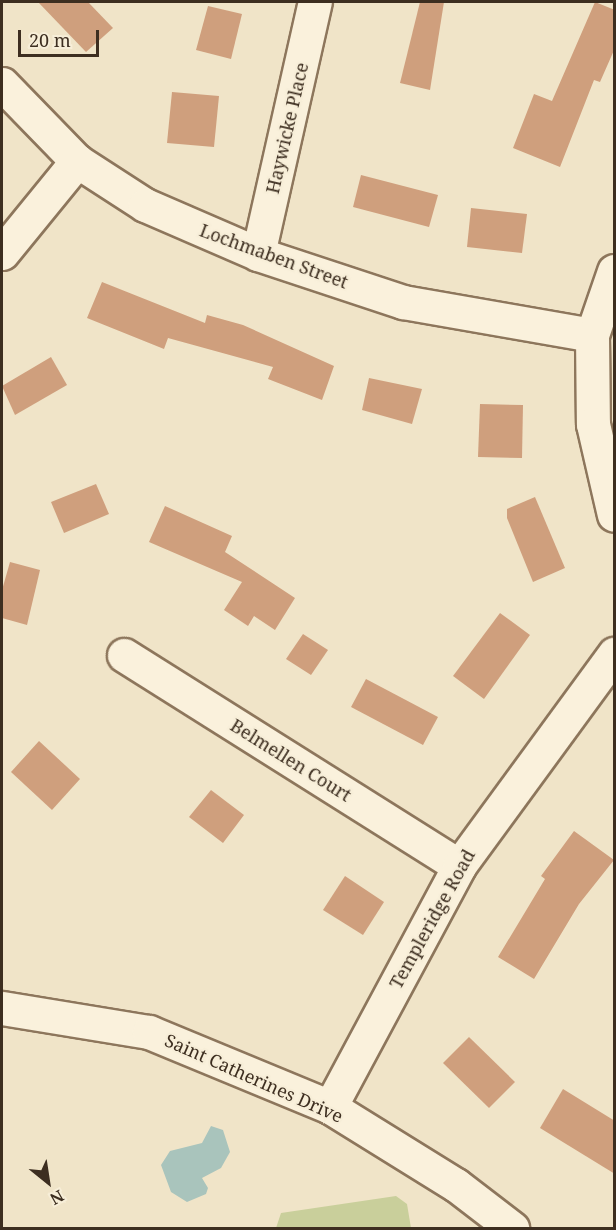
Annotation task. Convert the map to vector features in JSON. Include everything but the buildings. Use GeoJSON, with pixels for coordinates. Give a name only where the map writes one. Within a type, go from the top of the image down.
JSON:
{"type":"FeatureCollection","features":[{"type":"Feature","properties":{"kind":"street","name":"Haywicke Place"},"geometry":{"type":"LineString","coordinates":[[258,254],[315,2]]}},
{"type":"Feature","properties":{"kind":"street","name":"Lochmaben Street"},"geometry":{"type":"LineString","coordinates":[[2,84],[77,162],[145,205],[258,254],[403,302],[591,335]]}},
{"type":"Feature","properties":{"kind":"street"},"geometry":{"type":"LineString","coordinates":[[2,254],[77,162]]}},
{"type":"Feature","properties":{"kind":"street"},"geometry":{"type":"LineString","coordinates":[[615,271],[591,335],[593,424],[615,515]]}},
{"type":"Feature","properties":{"kind":"street","name":"Templeridge Road"},"geometry":{"type":"LineString","coordinates":[[330,1107],[459,866],[615,654]]}},
{"type":"Feature","properties":{"kind":"street","name":"Belmellen Court"},"geometry":{"type":"LineString","coordinates":[[124,655],[459,866]]}},
{"type":"Feature","properties":{"kind":"street","name":"Saint Catherines Drive"},"geometry":{"type":"LineString","coordinates":[[2,1008],[149,1032],[330,1107],[456,1185],[512,1228]]}},
{"type":"Feature","properties":{"kind":"green space"},"geometry":{"type":"Polygon","coordinates":[[[396,1196],[407,1204],[411,1228],[276,1228],[281,1213],[396,1196]]]}},
{"type":"Feature","properties":{"kind":"water"},"geometry":{"type":"Polygon","coordinates":[[[211,1126],[223,1130],[230,1152],[221,1168],[202,1178],[208,1188],[206,1194],[187,1202],[171,1192],[161,1165],[170,1151],[202,1143],[211,1126]]]}}]}
